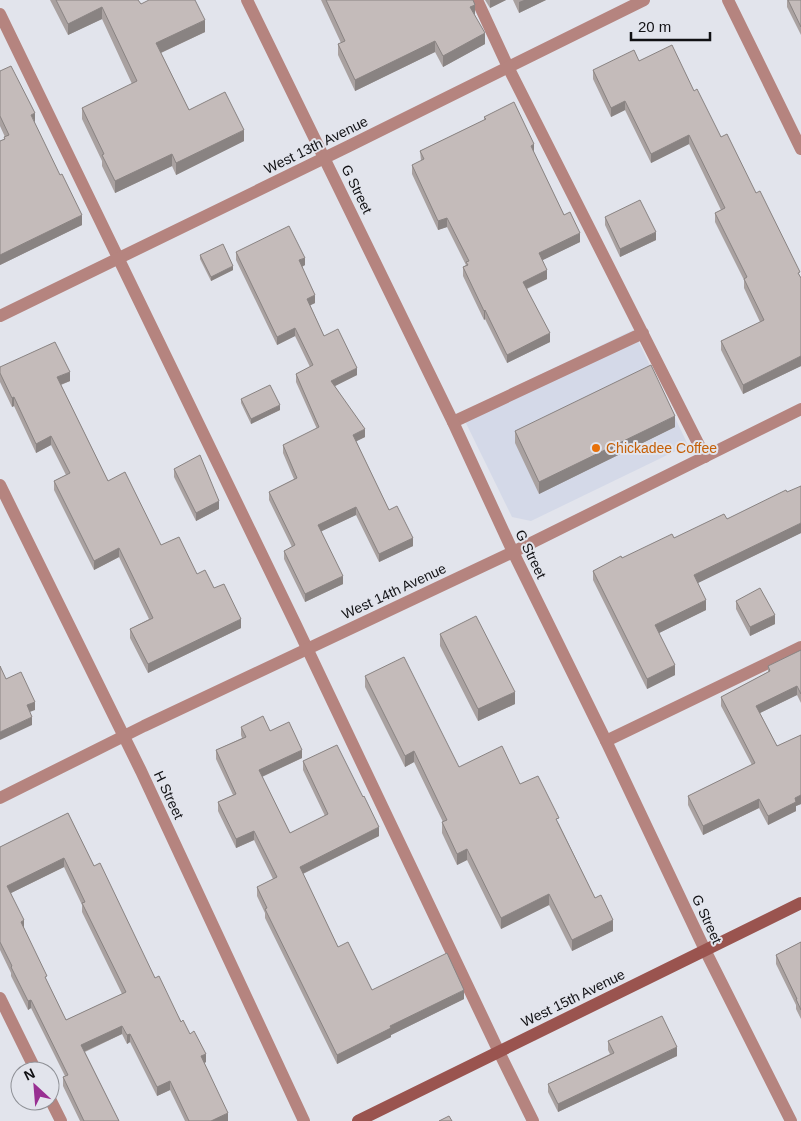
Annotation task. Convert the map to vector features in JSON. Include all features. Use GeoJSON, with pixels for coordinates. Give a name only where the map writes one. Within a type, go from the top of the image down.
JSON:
{"type":"FeatureCollection","features":[{"type":"Feature","properties":{"kind":"main road","name":"West 15th Avenue"},"geometry":{"type":"LineString","coordinates":[[358,1121],[801,903]]}},
{"type":"Feature","properties":{"kind":"street","name":"G Street"},"geometry":{"type":"LineString","coordinates":[[247,0],[453,422],[513,552],[606,741],[705,950],[790,1121]]}},
{"type":"Feature","properties":{"kind":"street"},"geometry":{"type":"LineString","coordinates":[[477,0],[508,67],[705,457]]}},
{"type":"Feature","properties":{"kind":"street","name":"West 13th Avenue"},"geometry":{"type":"LineString","coordinates":[[0,316],[644,0]]}},
{"type":"Feature","properties":{"kind":"street"},"geometry":{"type":"LineString","coordinates":[[728,0],[801,149]]}},
{"type":"Feature","properties":{"kind":"street"},"geometry":{"type":"LineString","coordinates":[[0,14],[307,648],[533,1121]]}},
{"type":"Feature","properties":{"kind":"street"},"geometry":{"type":"LineString","coordinates":[[453,422],[643,333]]}},
{"type":"Feature","properties":{"kind":"street","name":"West 14th Avenue"},"geometry":{"type":"LineString","coordinates":[[0,798],[123,736],[513,552],[801,409]]}},
{"type":"Feature","properties":{"kind":"street","name":"H Street"},"geometry":{"type":"LineString","coordinates":[[0,485],[145,780],[304,1121]]}},
{"type":"Feature","properties":{"kind":"street"},"geometry":{"type":"LineString","coordinates":[[606,741],[801,647]]}},
{"type":"Feature","properties":{"kind":"street"},"geometry":{"type":"LineString","coordinates":[[0,998],[31,1061]]}},
{"type":"Feature","properties":{"kind":"shaded area"},"geometry":{"type":"Polygon","coordinates":[[[633,330],[688,445],[531,521],[512,517],[461,413],[633,330]]]}},
{"type":"Feature","properties":{"kind":"building"},"geometry":{"type":"Polygon","coordinates":[[[56,0],[138,0],[141,4],[149,0],[195,0],[205,20],[156,43],[189,110],[225,92],[244,130],[176,163],[172,154],[115,181],[82,108],[137,81],[102,7],[68,24],[56,0]]]}},
{"type":"Feature","properties":{"kind":"building"},"geometry":{"type":"Polygon","coordinates":[[[326,0],[473,0],[475,5],[470,7],[485,33],[443,56],[435,41],[355,80],[338,44],[345,41],[326,0]]]}},
{"type":"Feature","properties":{"kind":"building"},"geometry":{"type":"Polygon","coordinates":[[[788,0],[801,0],[801,27],[788,0]]]}},
{"type":"Feature","properties":{"kind":"building"},"geometry":{"type":"Polygon","coordinates":[[[672,45],[694,91],[697,89],[721,137],[727,134],[756,193],[760,191],[800,272],[798,273],[801,278],[801,356],[743,385],[721,341],[764,320],[744,279],[747,277],[715,213],[725,208],[689,135],[651,154],[625,101],[611,108],[593,70],[634,50],[639,61],[672,45]]]}},
{"type":"Feature","properties":{"kind":"building"},"geometry":{"type":"Polygon","coordinates":[[[11,66],[35,113],[31,115],[82,215],[0,255],[0,141],[9,135],[0,116],[0,71],[11,66]]]}},
{"type":"Feature","properties":{"kind":"building"},"geometry":{"type":"Polygon","coordinates":[[[514,102],[534,144],[531,146],[564,215],[570,212],[580,233],[539,253],[547,270],[523,282],[550,333],[507,355],[463,267],[468,265],[466,262],[469,261],[447,218],[438,221],[412,165],[424,159],[420,151],[486,119],[484,117],[514,102]]]}},
{"type":"Feature","properties":{"kind":"building"},"geometry":{"type":"Polygon","coordinates":[[[640,200],[656,232],[620,249],[605,217],[640,200]]]}},
{"type":"Feature","properties":{"kind":"building"},"geometry":{"type":"Polygon","coordinates":[[[289,226],[305,258],[299,260],[315,295],[307,299],[324,336],[338,329],[357,368],[331,381],[365,429],[353,435],[389,510],[397,506],[413,538],[379,554],[356,507],[318,525],[343,576],[305,594],[284,551],[295,545],[269,492],[297,478],[283,445],[319,427],[296,374],[313,365],[295,328],[277,337],[236,252],[289,226]]]}},
{"type":"Feature","properties":{"kind":"building"},"geometry":{"type":"Polygon","coordinates":[[[223,244],[233,266],[211,277],[200,255],[223,244]]]}},
{"type":"Feature","properties":{"kind":"building"},"geometry":{"type":"Polygon","coordinates":[[[55,342],[70,372],[57,377],[108,481],[125,472],[161,545],[179,537],[197,574],[205,570],[214,588],[224,584],[241,619],[148,664],[130,629],[153,618],[119,548],[94,561],[54,481],[70,473],[51,436],[36,444],[14,397],[12,398],[0,373],[0,367],[55,342]]]}},
{"type":"Feature","properties":{"kind":"building"},"geometry":{"type":"Polygon","coordinates":[[[651,365],[675,416],[539,482],[515,431],[651,365]]]}},
{"type":"Feature","properties":{"kind":"building"},"geometry":{"type":"Polygon","coordinates":[[[270,385],[280,405],[251,419],[241,399],[270,385]]]}},
{"type":"Feature","properties":{"kind":"building"},"geometry":{"type":"Polygon","coordinates":[[[200,455],[219,501],[196,513],[174,469],[200,455]]]}},
{"type":"Feature","properties":{"kind":"building"},"geometry":{"type":"Polygon","coordinates":[[[801,486],[801,523],[694,575],[706,600],[655,625],[675,665],[647,679],[593,571],[621,556],[622,558],[672,534],[674,538],[724,514],[727,519],[786,490],[787,492],[801,486]]]}},
{"type":"Feature","properties":{"kind":"building"},"geometry":{"type":"Polygon","coordinates":[[[760,588],[775,615],[750,627],[736,601],[760,588]]]}},
{"type":"Feature","properties":{"kind":"building"},"geometry":{"type":"Polygon","coordinates":[[[476,616],[515,692],[478,709],[440,634],[476,616]]]}},
{"type":"Feature","properties":{"kind":"building"},"geometry":{"type":"Polygon","coordinates":[[[801,650],[801,694],[797,686],[756,706],[777,746],[801,735],[801,795],[795,798],[796,802],[768,816],[759,799],[703,826],[688,796],[755,763],[721,697],[770,671],[768,666],[801,650]]]}},
{"type":"Feature","properties":{"kind":"building"},"geometry":{"type":"Polygon","coordinates":[[[404,657],[459,767],[502,746],[520,784],[538,776],[559,818],[556,819],[595,898],[601,895],[613,920],[572,940],[549,894],[501,918],[467,849],[457,854],[442,822],[447,820],[414,751],[405,756],[365,676],[404,657]]]}},
{"type":"Feature","properties":{"kind":"building"},"geometry":{"type":"Polygon","coordinates":[[[0,666],[6,679],[21,672],[35,702],[27,705],[32,717],[0,732],[0,666]]]}},
{"type":"Feature","properties":{"kind":"building"},"geometry":{"type":"Polygon","coordinates":[[[263,716],[270,731],[289,722],[302,750],[259,770],[290,833],[328,814],[303,761],[337,745],[379,827],[300,867],[338,947],[348,942],[372,990],[447,953],[464,990],[390,1026],[391,1028],[337,1055],[265,909],[267,908],[257,887],[277,877],[254,831],[236,839],[218,802],[236,794],[216,750],[246,737],[241,727],[263,716]]]}},
{"type":"Feature","properties":{"kind":"building"},"geometry":{"type":"Polygon","coordinates":[[[68,813],[94,866],[100,863],[155,978],[159,976],[181,1022],[183,1020],[190,1034],[194,1031],[206,1054],[201,1056],[228,1113],[211,1121],[189,1121],[170,1081],[157,1087],[130,1034],[127,1035],[122,1026],[81,1045],[119,1121],[84,1121],[63,1077],[68,1075],[31,1000],[28,1001],[0,942],[0,847],[68,813]],[[64,858],[7,886],[24,920],[21,922],[47,976],[45,977],[66,1020],[126,992],[82,903],[85,902],[64,858]]]}},
{"type":"Feature","properties":{"kind":"building"},"geometry":{"type":"Polygon","coordinates":[[[801,942],[801,1010],[776,955],[801,942]]]}},
{"type":"Feature","properties":{"kind":"building"},"geometry":{"type":"Polygon","coordinates":[[[662,1016],[677,1047],[558,1104],[548,1084],[614,1053],[608,1041],[662,1016]]]}},
{"type":"Feature","properties":{"kind":"building"},"geometry":{"type":"Polygon","coordinates":[[[449,1116],[452,1121],[439,1121],[449,1116]]]}},
{"type":"Feature","properties":{"kind":"place","name":"Chickadee Coffee"},"geometry":{"type":"Point","coordinates":[596,448]}}]}
